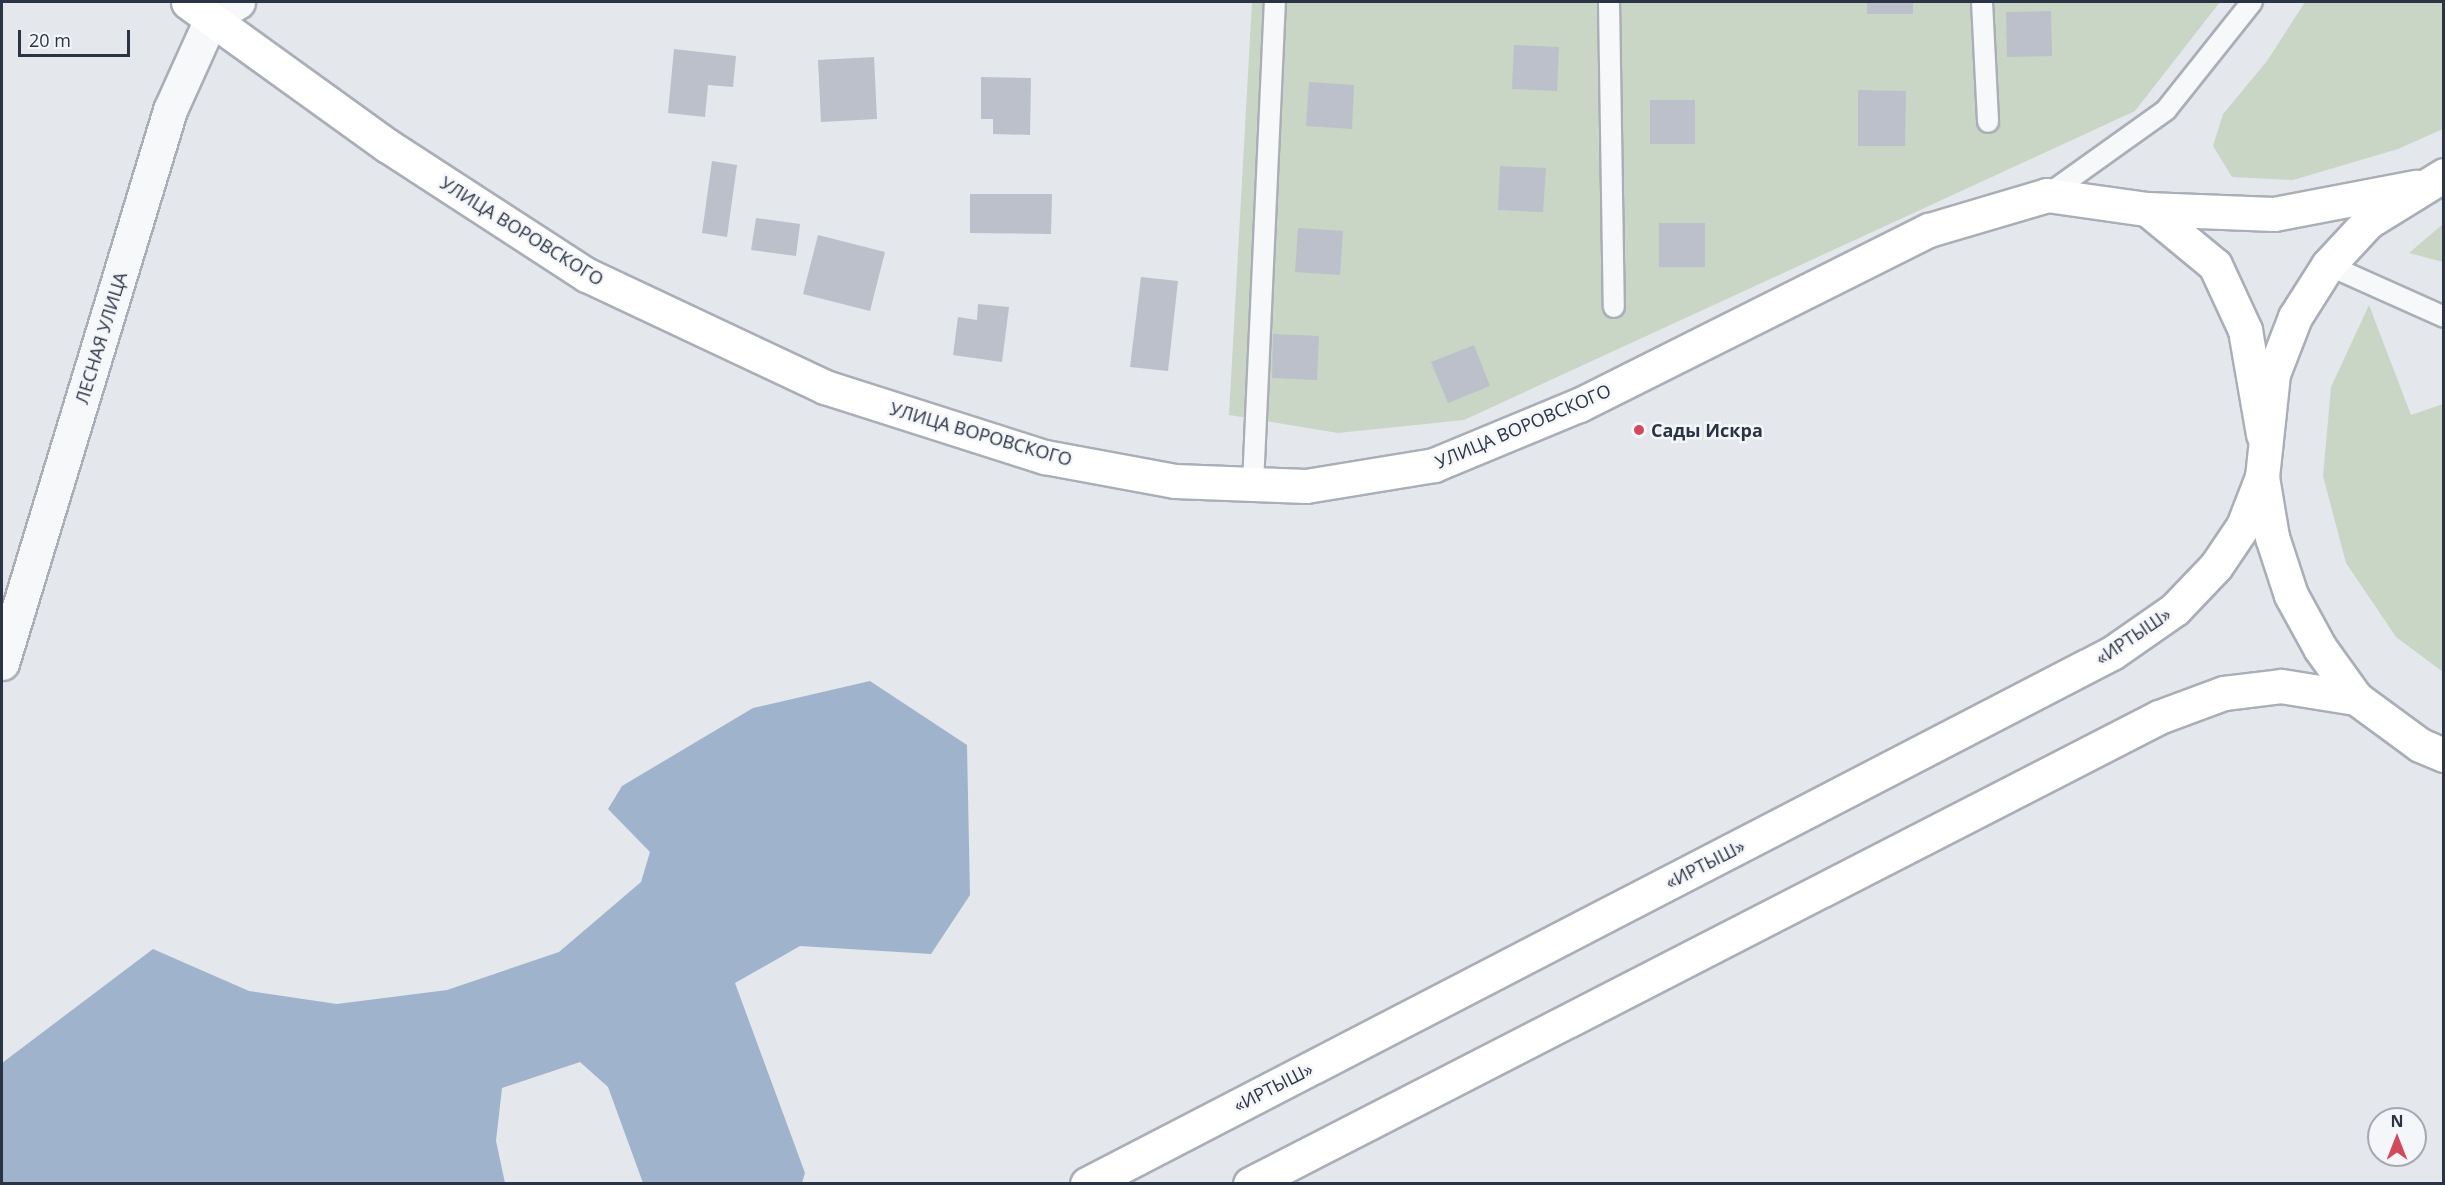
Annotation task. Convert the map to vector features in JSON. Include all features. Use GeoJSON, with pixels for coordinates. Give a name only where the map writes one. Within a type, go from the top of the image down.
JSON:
{"type":"FeatureCollection","features":[{"type":"Feature","properties":{"kind":"main road","name":"УЛИЦА ВОРОВСКОГО"},"geometry":{"type":"LineString","coordinates":[[212,7],[388,146],[587,275],[825,387],[1045,457],[1175,481],[1306,486],[1434,465],[1579,405],[1929,230],[2047,195],[2147,209],[2274,214],[2430,181]]}},
{"type":"Feature","properties":{"kind":"main road","name":"«ИРТЫШ»"},"geometry":{"type":"LineString","coordinates":[[2430,181],[2368,222],[2328,265],[2295,317],[2280,355],[2263,434],[2262,477],[2272,537],[2291,595],[2320,648],[2356,698],[2420,745],[2444,755]]}},
{"type":"Feature","properties":{"kind":"main road"},"geometry":{"type":"LineString","coordinates":[[2147,209],[2215,265],[2245,330],[2263,434]]}},
{"type":"Feature","properties":{"kind":"main road","name":"«ИРТЫШ»"},"geometry":{"type":"LineString","coordinates":[[1087,1184],[2112,653],[2175,609],[2216,566],[2243,526],[2262,477]]}},
{"type":"Feature","properties":{"kind":"main road","name":"«ИРТЫШ»"},"geometry":{"type":"LineString","coordinates":[[1250,1184],[2159,717],[2224,693],[2281,686],[2356,698]]}},
{"type":"Feature","properties":{"kind":"street","name":"ЛЕСНАЯ УЛИЦА"},"geometry":{"type":"LineString","coordinates":[[2,663],[170,110],[212,7]]}},
{"type":"Feature","properties":{"kind":"lane"},"geometry":{"type":"LineString","coordinates":[[1253,484],[1275,2]]}},
{"type":"Feature","properties":{"kind":"lane"},"geometry":{"type":"LineString","coordinates":[[1609,2],[1614,307]]}},
{"type":"Feature","properties":{"kind":"lane"},"geometry":{"type":"LineString","coordinates":[[1982,2],[1988,122]]}},
{"type":"Feature","properties":{"kind":"lane"},"geometry":{"type":"LineString","coordinates":[[2047,195],[2166,110],[2252,2]]}},
{"type":"Feature","properties":{"kind":"lane"},"geometry":{"type":"LineString","coordinates":[[2328,265],[2444,317]]}},
{"type":"Feature","properties":{"kind":"green space"},"geometry":{"type":"Polygon","coordinates":[[[1252,2],[2220,2],[2135,111],[1464,420],[1338,433],[1229,415],[1252,2]]]}},
{"type":"Feature","properties":{"kind":"green space"},"geometry":{"type":"Polygon","coordinates":[[[2305,2],[2443,2],[2443,129],[2398,149],[2293,180],[2232,177],[2213,146],[2223,114],[2267,61],[2305,2]]]}},
{"type":"Feature","properties":{"kind":"green space"},"geometry":{"type":"Polygon","coordinates":[[[2443,224],[2443,262],[2409,253],[2443,224]]]}},
{"type":"Feature","properties":{"kind":"green space"},"geometry":{"type":"Polygon","coordinates":[[[2369,305],[2411,415],[2443,404],[2443,672],[2396,637],[2346,563],[2323,476],[2331,387],[2369,305]]]}},
{"type":"Feature","properties":{"kind":"water"},"geometry":{"type":"Polygon","coordinates":[[[870,681],[967,745],[970,895],[931,954],[800,946],[735,983],[805,1173],[802,1183],[643,1183],[608,1087],[580,1062],[502,1088],[496,1141],[505,1183],[2,1183],[2,1063],[153,949],[249,991],[337,1004],[447,990],[559,952],[641,882],[650,852],[608,809],[622,786],[753,708],[870,681]]]}},
{"type":"Feature","properties":{"kind":"building"},"geometry":{"type":"Polygon","coordinates":[[[1867,2],[1913,2],[1913,14],[1867,14],[1867,2]]]}},
{"type":"Feature","properties":{"kind":"building"},"geometry":{"type":"Polygon","coordinates":[[[2051,11],[2052,56],[2007,57],[2006,12],[2051,11]]]}},
{"type":"Feature","properties":{"kind":"building"},"geometry":{"type":"Polygon","coordinates":[[[1514,45],[1559,47],[1557,91],[1512,89],[1514,45]]]}},
{"type":"Feature","properties":{"kind":"building"},"geometry":{"type":"Polygon","coordinates":[[[674,49],[736,56],[733,87],[708,85],[705,117],[668,113],[674,49]]]}},
{"type":"Feature","properties":{"kind":"building"},"geometry":{"type":"Polygon","coordinates":[[[874,57],[877,119],[821,122],[818,60],[874,57]]]}},
{"type":"Feature","properties":{"kind":"building"},"geometry":{"type":"Polygon","coordinates":[[[981,77],[1031,78],[1030,135],[993,134],[993,119],[981,119],[981,77]]]}},
{"type":"Feature","properties":{"kind":"building"},"geometry":{"type":"Polygon","coordinates":[[[1309,82],[1354,85],[1352,129],[1306,126],[1309,82]]]}},
{"type":"Feature","properties":{"kind":"building"},"geometry":{"type":"Polygon","coordinates":[[[1858,90],[1906,91],[1905,146],[1858,146],[1858,90]]]}},
{"type":"Feature","properties":{"kind":"building"},"geometry":{"type":"Polygon","coordinates":[[[1650,100],[1695,100],[1695,144],[1650,144],[1650,100]]]}},
{"type":"Feature","properties":{"kind":"building"},"geometry":{"type":"Polygon","coordinates":[[[712,161],[737,165],[727,237],[702,233],[712,161]]]}},
{"type":"Feature","properties":{"kind":"building"},"geometry":{"type":"Polygon","coordinates":[[[1500,166],[1546,168],[1543,212],[1498,210],[1500,166]]]}},
{"type":"Feature","properties":{"kind":"building"},"geometry":{"type":"Polygon","coordinates":[[[970,194],[1052,194],[1051,234],[970,233],[970,194]]]}},
{"type":"Feature","properties":{"kind":"building"},"geometry":{"type":"Polygon","coordinates":[[[756,218],[800,224],[796,256],[751,250],[756,218]]]}},
{"type":"Feature","properties":{"kind":"building"},"geometry":{"type":"Polygon","coordinates":[[[1659,223],[1705,223],[1705,267],[1659,267],[1659,223]]]}},
{"type":"Feature","properties":{"kind":"building"},"geometry":{"type":"Polygon","coordinates":[[[1298,228],[1343,231],[1340,275],[1295,272],[1298,228]]]}},
{"type":"Feature","properties":{"kind":"building"},"geometry":{"type":"Polygon","coordinates":[[[818,235],[885,252],[870,311],[803,294],[818,235]]]}},
{"type":"Feature","properties":{"kind":"building"},"geometry":{"type":"Polygon","coordinates":[[[1141,277],[1178,281],[1168,371],[1130,367],[1141,277]]]}},
{"type":"Feature","properties":{"kind":"building"},"geometry":{"type":"Polygon","coordinates":[[[978,304],[1009,307],[1002,362],[953,355],[958,317],[977,320],[978,304]]]}},
{"type":"Feature","properties":{"kind":"building"},"geometry":{"type":"Polygon","coordinates":[[[1273,334],[1319,336],[1317,380],[1272,378],[1273,334]]]}},
{"type":"Feature","properties":{"kind":"building"},"geometry":{"type":"Polygon","coordinates":[[[1474,345],[1490,386],[1448,403],[1431,362],[1474,345]]]}},
{"type":"Feature","properties":{"kind":"place","name":"Сады Искра"},"geometry":{"type":"Point","coordinates":[1639,430]}}]}
